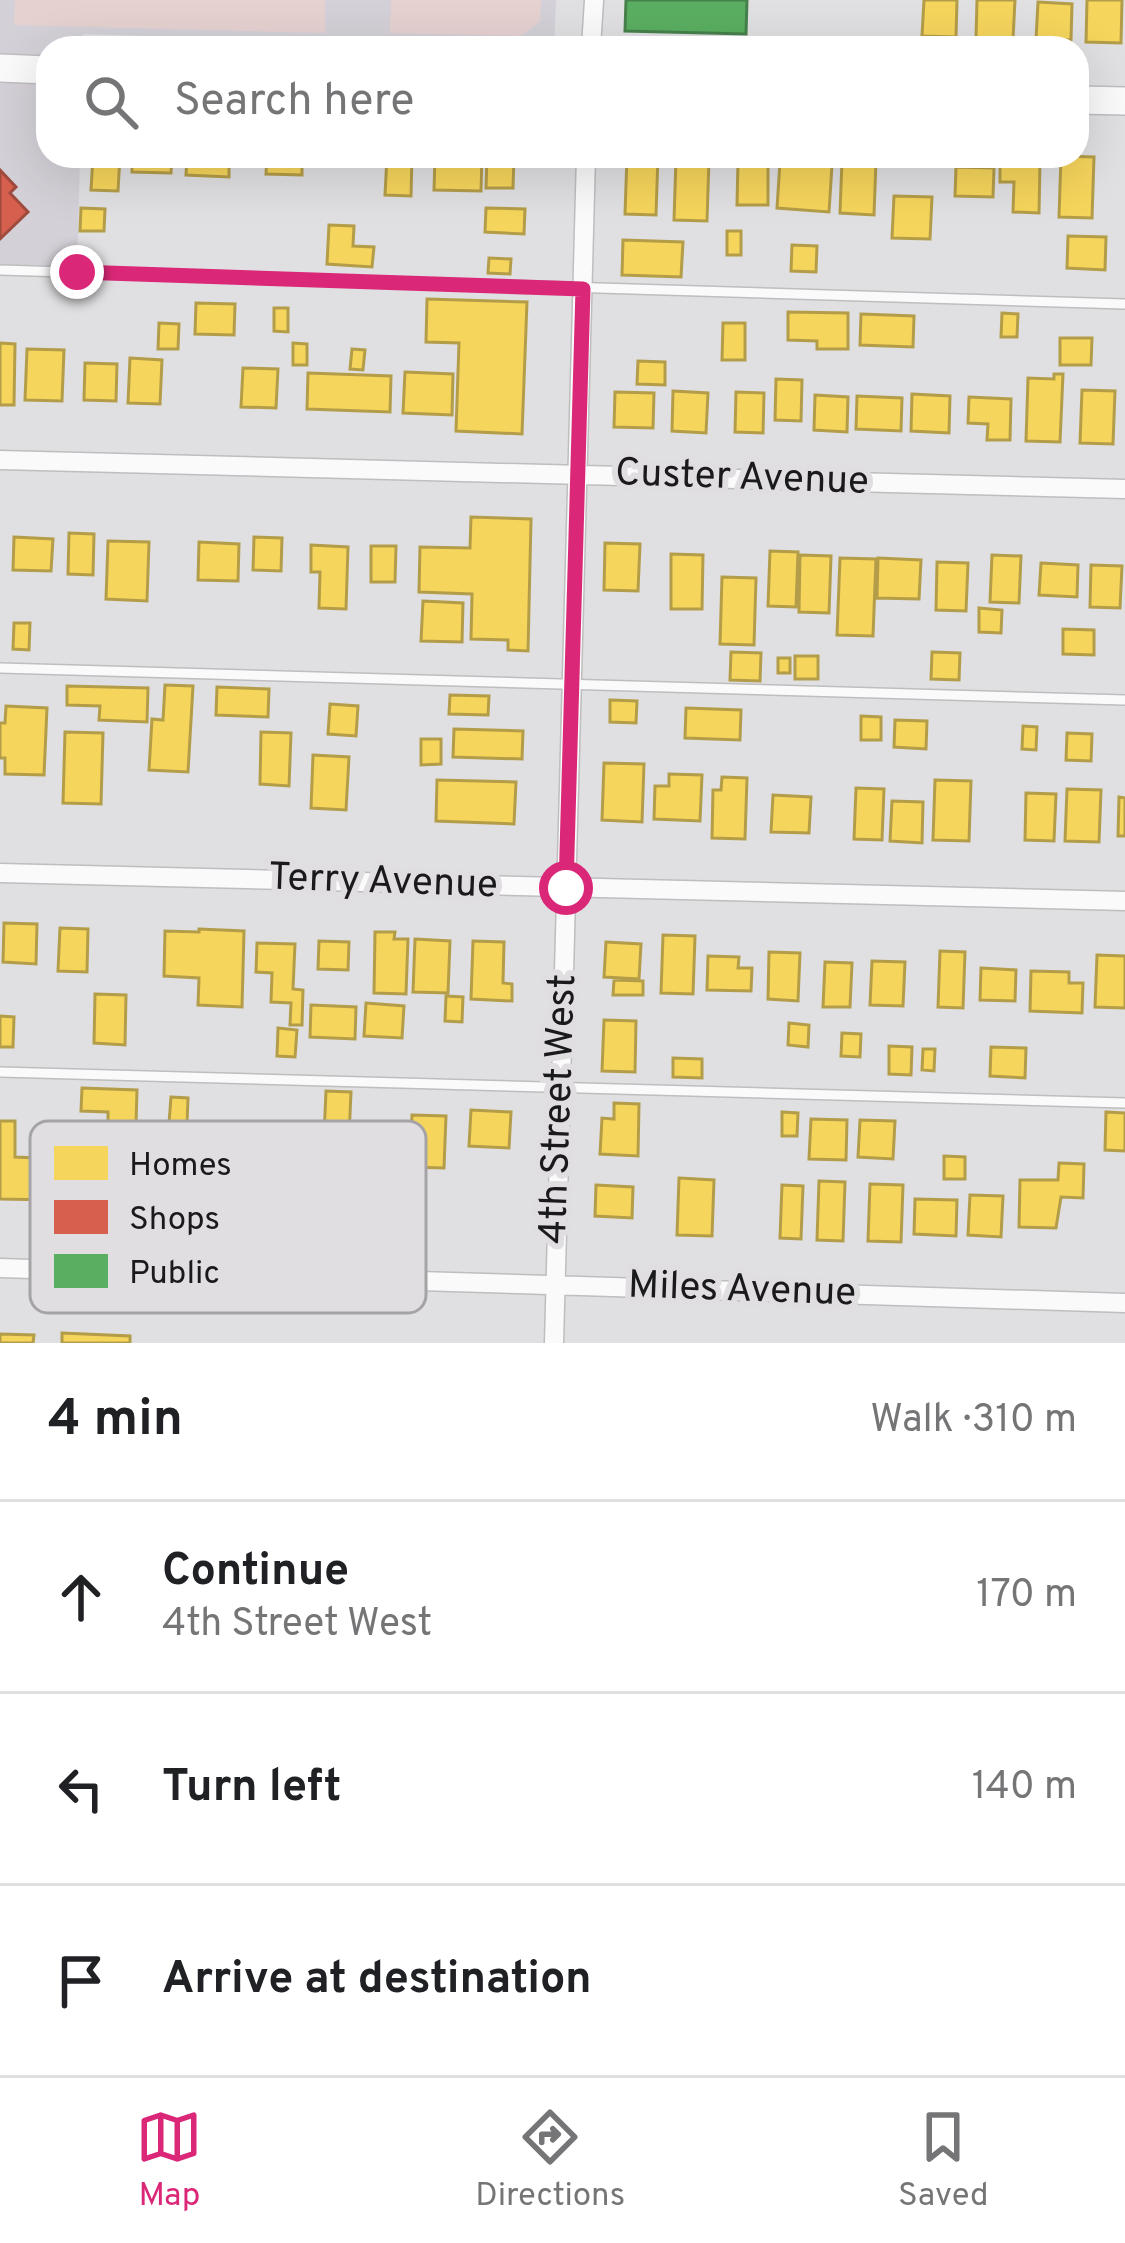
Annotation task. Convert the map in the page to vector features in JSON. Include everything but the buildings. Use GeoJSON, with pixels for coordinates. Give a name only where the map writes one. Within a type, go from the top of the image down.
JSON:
{"type":"FeatureCollection","features":[{"type":"Feature","properties":{"kind":"main road"},"geometry":{"type":"LineString","coordinates":[[0,68],[36,70]]}},
{"type":"Feature","properties":{"kind":"main road"},"geometry":{"type":"LineString","coordinates":[[1089,100],[1125,101]]}},
{"type":"Feature","properties":{"kind":"street"},"geometry":{"type":"LineString","coordinates":[[592,36],[594,0]]}},
{"type":"Feature","properties":{"kind":"street","name":"4th Street West"},"geometry":{"type":"LineString","coordinates":[[554,1343],[586,168]]}},
{"type":"Feature","properties":{"kind":"street","name":"Custer Avenue"},"geometry":{"type":"LineString","coordinates":[[0,460],[1125,490]]}},
{"type":"Feature","properties":{"kind":"street","name":"Terry Avenue"},"geometry":{"type":"LineString","coordinates":[[0,873],[1125,901]]}},
{"type":"Feature","properties":{"kind":"street","name":"Miles Avenue"},"geometry":{"type":"LineString","coordinates":[[0,1268],[30,1269]]}},
{"type":"Feature","properties":{"kind":"street","name":"Miles Avenue"},"geometry":{"type":"LineString","coordinates":[[426,1281],[1125,1303]]}},
{"type":"Feature","properties":{"kind":"lane"},"geometry":{"type":"LineString","coordinates":[[0,270],[1125,304]]}},
{"type":"Feature","properties":{"kind":"lane"},"geometry":{"type":"LineString","coordinates":[[0,668],[1125,700]]}},
{"type":"Feature","properties":{"kind":"lane"},"geometry":{"type":"LineString","coordinates":[[0,1072],[1125,1103]]}},
{"type":"Feature","properties":{"kind":"shaded area"},"geometry":{"type":"Polygon","coordinates":[[[0,0],[556,0],[554,36],[36,36],[36,168],[80,168],[77,272],[0,270],[0,0]]]}},
{"type":"Feature","properties":{"kind":"shaded area"},"geometry":{"type":"Polygon","coordinates":[[[15,0],[325,0],[325,33],[14,25],[15,0]]]}},
{"type":"Feature","properties":{"kind":"shaded area"},"geometry":{"type":"Polygon","coordinates":[[[391,0],[541,0],[540,21],[521,36],[390,33],[391,0]]]}},
{"type":"Feature","properties":{"kind":"route"},"geometry":{"type":"LineString","coordinates":[[77,272],[583,289],[566,888]]}}]}
